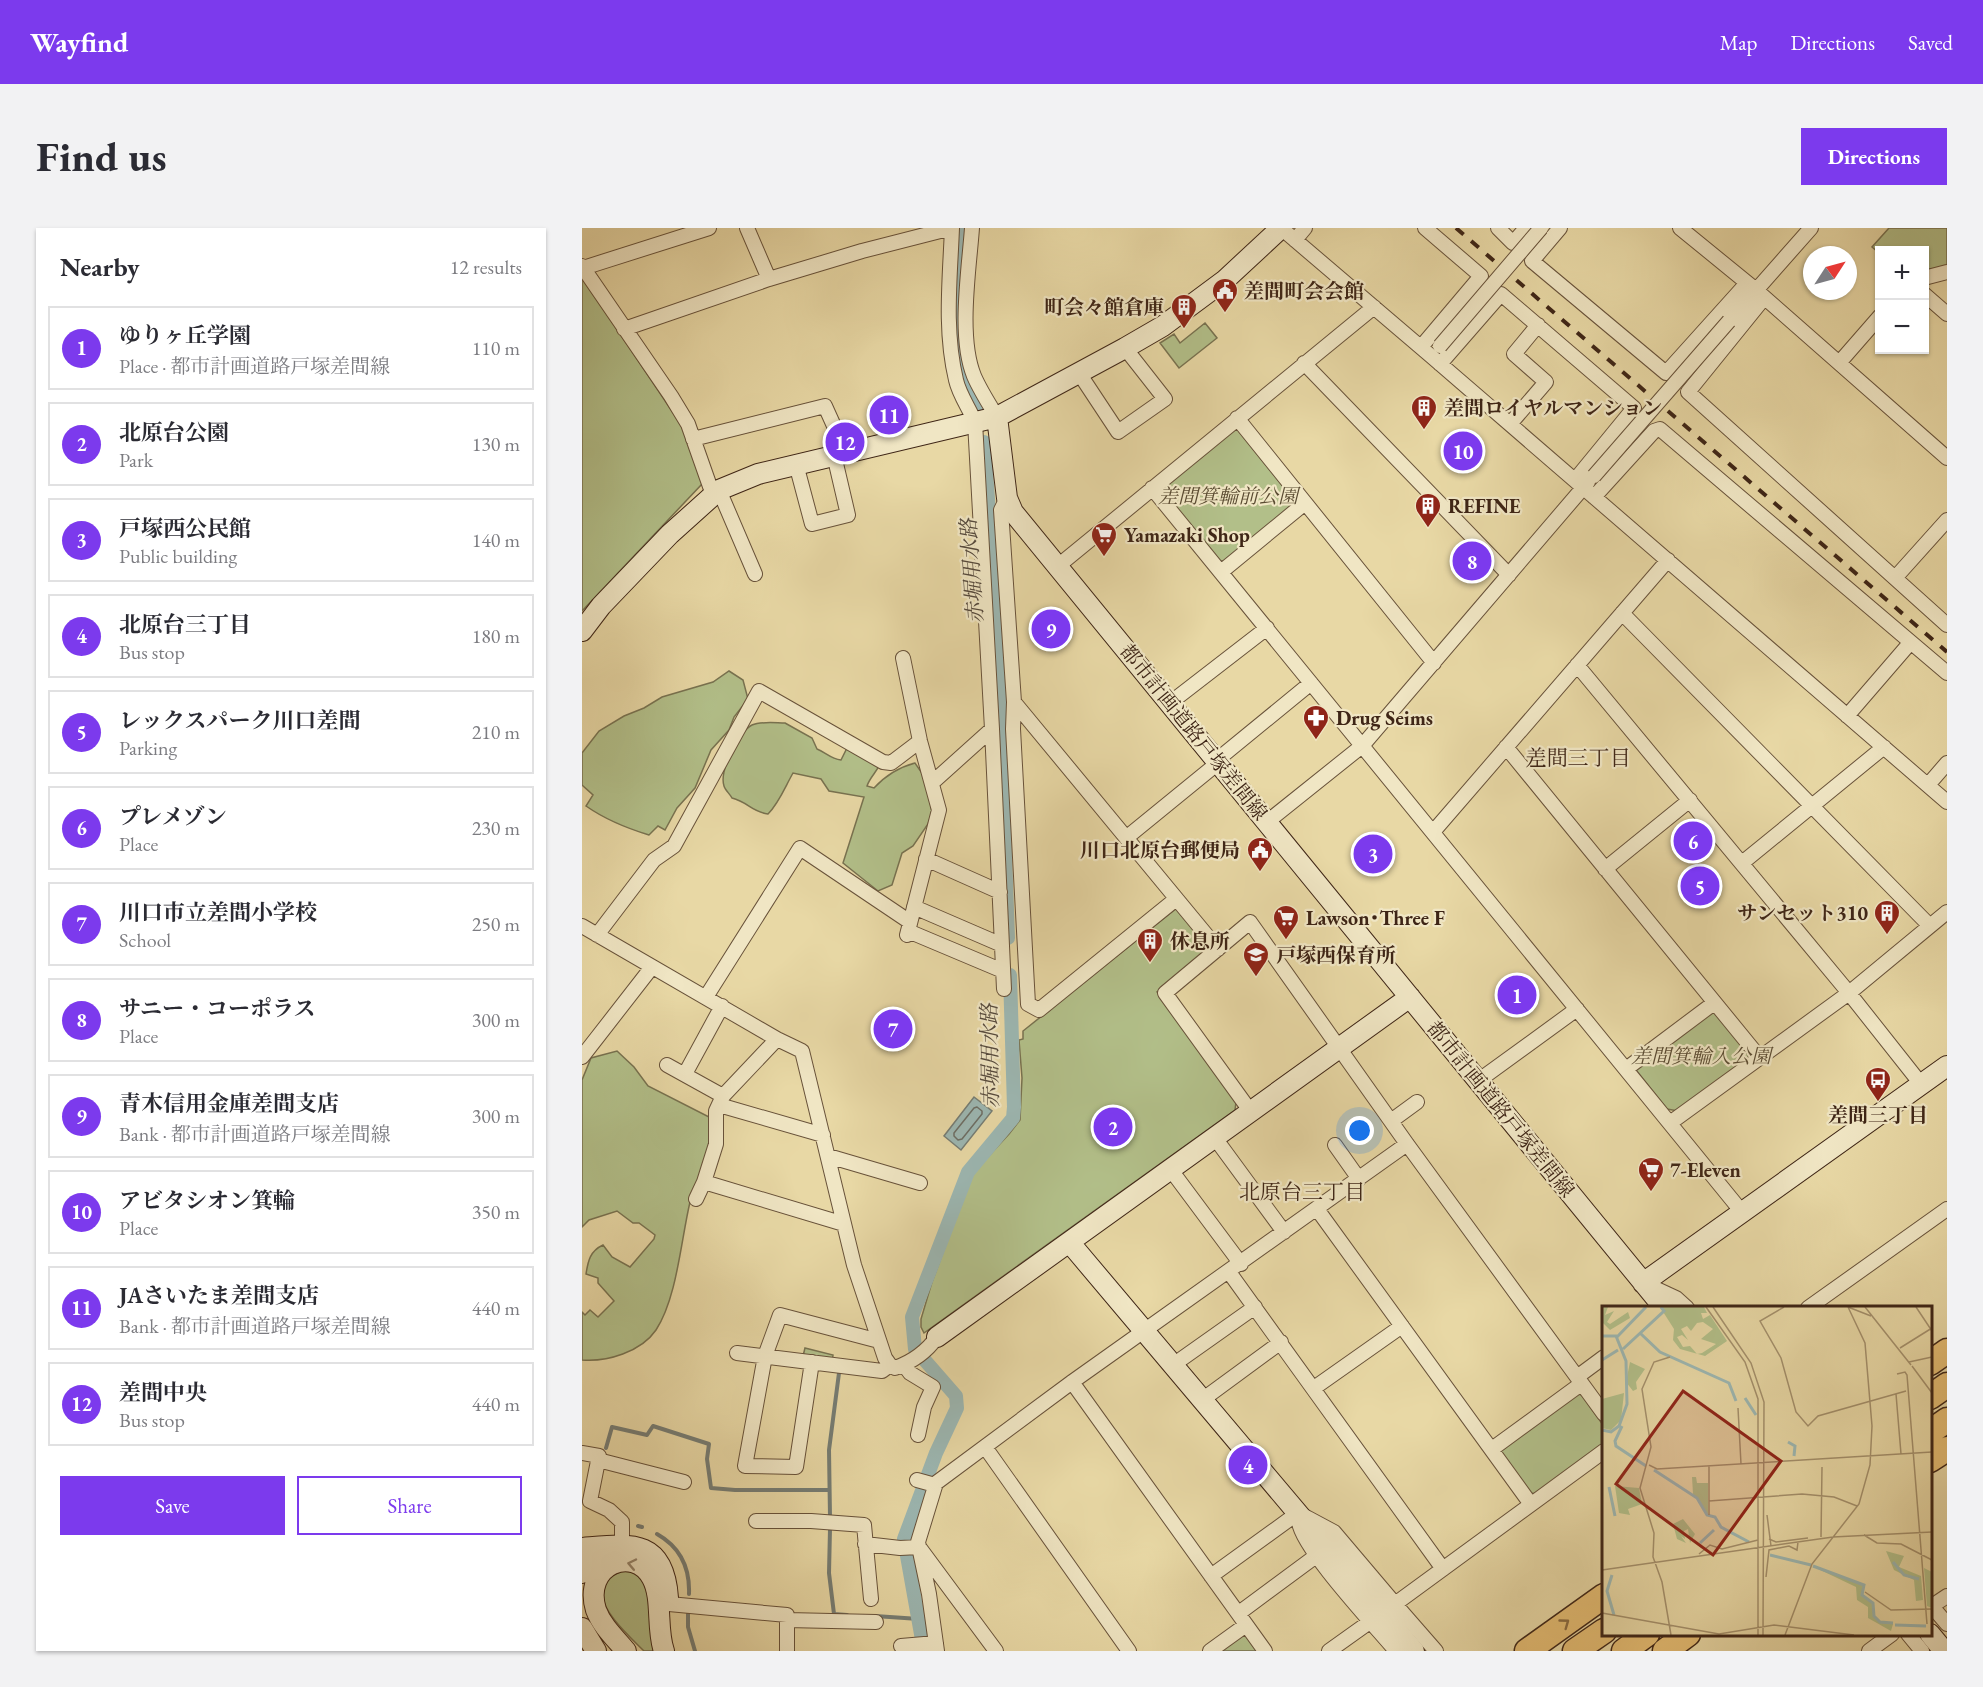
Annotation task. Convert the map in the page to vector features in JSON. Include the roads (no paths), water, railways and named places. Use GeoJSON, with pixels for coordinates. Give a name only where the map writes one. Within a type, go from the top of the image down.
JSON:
{"type":"FeatureCollection","features":[{"type":"Feature","properties":{"kind":"highway"},"geometry":{"type":"LineString","coordinates":[[1932,1362],[1947,1351]]}},
{"type":"Feature","properties":{"kind":"highway"},"geometry":{"type":"LineString","coordinates":[[1932,1396],[1947,1385]]}},
{"type":"Feature","properties":{"kind":"highway"},"geometry":{"type":"LineString","coordinates":[[1932,1431],[1947,1420]]}},
{"type":"Feature","properties":{"kind":"highway"},"geometry":{"type":"LineString","coordinates":[[1932,1459],[1947,1449]]}},
{"type":"Feature","properties":{"kind":"highway"},"geometry":{"type":"LineString","coordinates":[[1527,1651],[1602,1597]]}},
{"type":"Feature","properties":{"kind":"highway"},"geometry":{"type":"LineString","coordinates":[[1575,1651],[1602,1632]]}},
{"type":"Feature","properties":{"kind":"highway"},"geometry":{"type":"LineString","coordinates":[[1624,1651],[1646,1636]]}},
{"type":"Feature","properties":{"kind":"highway"},"geometry":{"type":"LineString","coordinates":[[1665,1651],[1687,1636]]}},
{"type":"Feature","properties":{"kind":"street"},"geometry":{"type":"LineString","coordinates":[[709,228],[583,267],[688,424],[716,493],[755,574]]}},
{"type":"Feature","properties":{"kind":"street"},"geometry":{"type":"LineString","coordinates":[[747,228],[769,279]]}},
{"type":"Feature","properties":{"kind":"street"},"geometry":{"type":"LineString","coordinates":[[624,329],[769,279],[862,251],[952,228],[948,319],[950,351],[957,383],[975,422],[1004,989]]}},
{"type":"Feature","properties":{"kind":"street"},"geometry":{"type":"LineString","coordinates":[[972,228],[966,321],[969,358],[974,376],[997,417]]}},
{"type":"Feature","properties":{"kind":"street"},"geometry":{"type":"LineString","coordinates":[[582,631],[624,582],[670,534],[716,493],[758,474],[997,417],[1163,326],[1203,298],[1247,261],[1288,234],[1305,228]]}},
{"type":"Feature","properties":{"kind":"street"},"geometry":{"type":"LineString","coordinates":[[1425,228],[1481,276],[1433,353]]}},
{"type":"Feature","properties":{"kind":"street"},"geometry":{"type":"LineString","coordinates":[[1498,228],[1513,243],[1526,228]]}},
{"type":"Feature","properties":{"kind":"street"},"geometry":{"type":"LineString","coordinates":[[1433,353],[1541,228]]}},
{"type":"Feature","properties":{"kind":"street"},"geometry":{"type":"LineString","coordinates":[[1560,228],[1532,261],[1666,373],[1756,291]]}},
{"type":"Feature","properties":{"kind":"street"},"geometry":{"type":"LineString","coordinates":[[1680,228],[1756,291],[1947,458]]}},
{"type":"Feature","properties":{"kind":"street"},"geometry":{"type":"LineString","coordinates":[[1579,483],[1594,476],[1811,228]]}},
{"type":"Feature","properties":{"kind":"street"},"geometry":{"type":"LineString","coordinates":[[1288,234],[1374,307],[1433,353],[1510,424],[1947,802]]}},
{"type":"Feature","properties":{"kind":"street"},"geometry":{"type":"LineString","coordinates":[[1929,277],[1947,272]]}},
{"type":"Feature","properties":{"kind":"street"},"geometry":{"type":"LineString","coordinates":[[1756,291],[1688,392],[1947,625]]}},
{"type":"Feature","properties":{"kind":"street"},"geometry":{"type":"LineString","coordinates":[[1268,822],[1362,746],[1509,575],[1634,408],[1501,294],[1433,353]]}},
{"type":"Feature","properties":{"kind":"street"},"geometry":{"type":"LineString","coordinates":[[1929,298],[1947,314]]}},
{"type":"Feature","properties":{"kind":"street"},"geometry":{"type":"LineString","coordinates":[[1058,566],[1374,307]]}},
{"type":"Feature","properties":{"kind":"street"},"geometry":{"type":"LineString","coordinates":[[1839,363],[1875,322]]}},
{"type":"Feature","properties":{"kind":"street"},"geometry":{"type":"LineString","coordinates":[[1510,424],[1546,382],[1514,354],[1538,325]]}},
{"type":"Feature","properties":{"kind":"street"},"geometry":{"type":"LineString","coordinates":[[1079,373],[1118,432],[1165,399],[1125,348]]}},
{"type":"Feature","properties":{"kind":"street"},"geometry":{"type":"LineString","coordinates":[[1304,363],[1509,575]]}},
{"type":"Feature","properties":{"kind":"street"},"geometry":{"type":"LineString","coordinates":[[693,439],[825,406],[834,426],[848,515],[812,524],[796,464]]}},
{"type":"Feature","properties":{"kind":"street","name":"都市計画道路戸塚差間線"},"geometry":{"type":"LineString","coordinates":[[997,417],[1007,498],[1013,512],[1662,1306]]}},
{"type":"Feature","properties":{"kind":"street"},"geometry":{"type":"LineString","coordinates":[[1237,418],[1434,663]]}},
{"type":"Feature","properties":{"kind":"street"},"geometry":{"type":"LineString","coordinates":[[1594,496],[1654,431],[1659,429],[1947,673]]}},
{"type":"Feature","properties":{"kind":"street"},"geometry":{"type":"LineString","coordinates":[[1152,488],[1742,1212]]}},
{"type":"Feature","properties":{"kind":"street"},"geometry":{"type":"LineString","coordinates":[[1007,498],[1001,510],[1014,702],[1013,729],[1028,1004],[1039,1010],[1176,899]]}},
{"type":"Feature","properties":{"kind":"street"},"geometry":{"type":"LineString","coordinates":[[1221,572],[1305,503]]}},
{"type":"Feature","properties":{"kind":"street"},"geometry":{"type":"LineString","coordinates":[[1895,578],[1947,520]]}},
{"type":"Feature","properties":{"kind":"street"},"geometry":{"type":"LineString","coordinates":[[1433,832],[1668,560]]}},
{"type":"Feature","properties":{"kind":"street"},"geometry":{"type":"LineString","coordinates":[[1622,613],[1930,926]]}},
{"type":"Feature","properties":{"kind":"street"},"geometry":{"type":"LineString","coordinates":[[1170,703],[1267,628]]}},
{"type":"Feature","properties":{"kind":"street"},"geometry":{"type":"LineString","coordinates":[[1847,716],[1910,643]]}},
{"type":"Feature","properties":{"kind":"street"},"geometry":{"type":"LineString","coordinates":[[903,658],[920,741],[939,810],[908,929]]}},
{"type":"Feature","properties":{"kind":"street"},"geometry":{"type":"LineString","coordinates":[[1578,664],[1921,1084]]}},
{"type":"Feature","properties":{"kind":"street"},"geometry":{"type":"LineString","coordinates":[[1126,838],[1213,767],[1216,760],[1311,683]]}},
{"type":"Feature","properties":{"kind":"street"},"geometry":{"type":"LineString","coordinates":[[597,935],[654,860],[674,846],[759,691],[883,762],[891,763],[920,741]]}},
{"type":"Feature","properties":{"kind":"street"},"geometry":{"type":"LineString","coordinates":[[1014,702],[1218,949]]}},
{"type":"Feature","properties":{"kind":"street"},"geometry":{"type":"LineString","coordinates":[[933,782],[992,729]]}},
{"type":"Feature","properties":{"kind":"street"},"geometry":{"type":"LineString","coordinates":[[1506,747],[1760,1058]]}},
{"type":"Feature","properties":{"kind":"street"},"geometry":{"type":"LineString","coordinates":[[1742,864],[1884,747]]}},
{"type":"Feature","properties":{"kind":"street"},"geometry":{"type":"LineString","coordinates":[[1928,785],[1947,763]]}},
{"type":"Feature","properties":{"kind":"street"},"geometry":{"type":"LineString","coordinates":[[1605,869],[1690,800]]}},
{"type":"Feature","properties":{"kind":"street"},"geometry":{"type":"LineString","coordinates":[[706,997],[800,848],[908,929],[1003,971]]}},
{"type":"Feature","properties":{"kind":"street"},"geometry":{"type":"LineString","coordinates":[[927,859],[1000,892]]}},
{"type":"Feature","properties":{"kind":"street"},"geometry":{"type":"LineString","coordinates":[[914,907],[1002,945]]}},
{"type":"Feature","properties":{"kind":"street"},"geometry":{"type":"LineString","coordinates":[[1670,1123],[1849,993],[1947,912]]}},
{"type":"Feature","properties":{"kind":"street"},"geometry":{"type":"LineString","coordinates":[[1251,1112],[1165,993],[1250,922],[1407,1144],[1602,1411]]}},
{"type":"Feature","properties":{"kind":"street"},"geometry":{"type":"LineString","coordinates":[[582,926],[777,1039],[802,1051],[854,1265],[879,1341],[910,1372],[933,1387],[924,1407],[918,1435]]}},
{"type":"Feature","properties":{"kind":"street"},"geometry":{"type":"LineString","coordinates":[[582,1057],[652,967]]}},
{"type":"Feature","properties":{"kind":"street"},"geometry":{"type":"LineString","coordinates":[[737,1353],[882,1371],[902,1363],[933,1343],[1410,997]]}},
{"type":"Feature","properties":{"kind":"street"},"geometry":{"type":"LineString","coordinates":[[1626,1069],[1714,1003]]}},
{"type":"Feature","properties":{"kind":"street"},"geometry":{"type":"LineString","coordinates":[[685,1074],[722,1006]]}},
{"type":"Feature","properties":{"kind":"street"},"geometry":{"type":"LineString","coordinates":[[1478,1081],[1577,1009]]}},
{"type":"Feature","properties":{"kind":"street"},"geometry":{"type":"LineString","coordinates":[[696,1199],[716,1144],[716,1111],[721,1100],[777,1039]]}},
{"type":"Feature","properties":{"kind":"street"},"geometry":{"type":"LineString","coordinates":[[668,1065],[685,1074],[721,1100],[823,1135]]}},
{"type":"Feature","properties":{"kind":"street"},"geometry":{"type":"LineString","coordinates":[[1643,1283],[1947,1066]]}},
{"type":"Feature","properties":{"kind":"street"},"geometry":{"type":"LineString","coordinates":[[1392,1121],[1417,1101]]}},
{"type":"Feature","properties":{"kind":"street"},"geometry":{"type":"LineString","coordinates":[[1215,1138],[1284,1232]]}},
{"type":"Feature","properties":{"kind":"street"},"geometry":{"type":"LineString","coordinates":[[865,1545],[910,1547],[918,1542],[927,1483],[986,1447],[1072,1382],[1407,1144]]}},
{"type":"Feature","properties":{"kind":"street"},"geometry":{"type":"LineString","coordinates":[[1335,1145],[1359,1179]]}},
{"type":"Feature","properties":{"kind":"street"},"geometry":{"type":"LineString","coordinates":[[828,1156],[920,1183]]}},
{"type":"Feature","properties":{"kind":"street"},"geometry":{"type":"LineString","coordinates":[[1171,1170],[1235,1268],[1255,1307],[1443,1569]]}},
{"type":"Feature","properties":{"kind":"street"},"geometry":{"type":"LineString","coordinates":[[704,1182],[844,1224]]}},
{"type":"Feature","properties":{"kind":"street"},"geometry":{"type":"LineString","coordinates":[[1317,1209],[1530,1503]]}},
{"type":"Feature","properties":{"kind":"street"},"geometry":{"type":"LineString","coordinates":[[1811,1306],[1947,1209]]}},
{"type":"Feature","properties":{"kind":"street"},"geometry":{"type":"LineString","coordinates":[[1070,1243],[1298,1514],[1371,1621],[1396,1651]]}},
{"type":"Feature","properties":{"kind":"street"},"geometry":{"type":"LineString","coordinates":[[1643,1283],[1649,1306]]}},
{"type":"Feature","properties":{"kind":"street"},"geometry":{"type":"LineString","coordinates":[[1643,1283],[1676,1298],[1685,1306]]}},
{"type":"Feature","properties":{"kind":"street"},"geometry":{"type":"LineString","coordinates":[[1173,1365],[1255,1307]]}},
{"type":"Feature","properties":{"kind":"street"},"geometry":{"type":"LineString","coordinates":[[812,1362],[796,1467],[745,1466],[765,1356],[780,1315],[879,1341]]}},
{"type":"Feature","properties":{"kind":"street"},"geometry":{"type":"LineString","coordinates":[[1314,1388],[1402,1326]]}},
{"type":"Feature","properties":{"kind":"street"},"geometry":{"type":"LineString","coordinates":[[1202,1400],[1281,1342]]}},
{"type":"Feature","properties":{"kind":"street"},"geometry":{"type":"LineString","coordinates":[[1492,1449],[1602,1360]]}},
{"type":"Feature","properties":{"kind":"street"},"geometry":{"type":"LineString","coordinates":[[1072,1382],[1264,1651]]}},
{"type":"Feature","properties":{"kind":"street"},"geometry":{"type":"LineString","coordinates":[[986,1447],[1128,1651]]}},
{"type":"Feature","properties":{"kind":"street"},"geometry":{"type":"LineString","coordinates":[[1395,1604],[1602,1452]]}},
{"type":"Feature","properties":{"kind":"street"},"geometry":{"type":"LineString","coordinates":[[582,1453],[599,1456],[590,1501],[609,1510],[622,1522],[622,1545]]}},
{"type":"Feature","properties":{"kind":"street"},"geometry":{"type":"LineString","coordinates":[[598,1460],[684,1482]]}},
{"type":"Feature","properties":{"kind":"street"},"geometry":{"type":"LineString","coordinates":[[1211,1576],[1298,1514]]}},
{"type":"Feature","properties":{"kind":"street"},"geometry":{"type":"LineString","coordinates":[[1298,1514],[1334,1532],[1436,1651]]}},
{"type":"Feature","properties":{"kind":"street"},"geometry":{"type":"LineString","coordinates":[[756,1521],[811,1521],[864,1525],[871,1599]]}},
{"type":"Feature","properties":{"kind":"street"},"geometry":{"type":"LineString","coordinates":[[582,1573],[591,1560],[622,1545]]}},
{"type":"Feature","properties":{"kind":"street"},"geometry":{"type":"LineString","coordinates":[[582,1548],[622,1545],[640,1548],[656,1558],[667,1579],[672,1643],[675,1651]]}},
{"type":"Feature","properties":{"kind":"street"},"geometry":{"type":"LineString","coordinates":[[901,1646],[930,1646],[929,1594],[910,1547]]}},
{"type":"Feature","properties":{"kind":"street"},"geometry":{"type":"LineString","coordinates":[[910,1547],[996,1651]]}},
{"type":"Feature","properties":{"kind":"street"},"geometry":{"type":"LineString","coordinates":[[1210,1651],[1242,1619],[1323,1553]]}},
{"type":"Feature","properties":{"kind":"street"},"geometry":{"type":"LineString","coordinates":[[1323,1553],[1414,1651]]}},
{"type":"Feature","properties":{"kind":"street"},"geometry":{"type":"LineString","coordinates":[[626,1651],[604,1625],[596,1611],[592,1597],[592,1584],[597,1575],[610,1565],[624,1562],[639,1564],[647,1570],[653,1580],[664,1651]]}},
{"type":"Feature","properties":{"kind":"street"},"geometry":{"type":"LineString","coordinates":[[1932,1604],[1947,1596]]}},
{"type":"Feature","properties":{"kind":"street"},"geometry":{"type":"LineString","coordinates":[[669,1604],[787,1615],[787,1651]]}},
{"type":"Feature","properties":{"kind":"street"},"geometry":{"type":"LineString","coordinates":[[1932,1606],[1947,1624]]}},
{"type":"Feature","properties":{"kind":"street"},"geometry":{"type":"LineString","coordinates":[[582,1616],[616,1651]]}},
{"type":"Feature","properties":{"kind":"street"},"geometry":{"type":"LineString","coordinates":[[787,1620],[876,1622]]}},
{"type":"Feature","properties":{"kind":"street"},"geometry":{"type":"LineString","coordinates":[[1329,1651],[1371,1621]]}},
{"type":"Feature","properties":{"kind":"street"},"geometry":{"type":"LineString","coordinates":[[582,1628],[594,1651]]}},
{"type":"Feature","properties":{"kind":"street"},"geometry":{"type":"LineString","coordinates":[[1869,1651],[1891,1636]]}},
{"type":"Feature","properties":{"kind":"street"},"geometry":{"type":"LineString","coordinates":[[1909,1636],[1922,1651]]}},
{"type":"Feature","properties":{"kind":"street"},"geometry":{"type":"LineString","coordinates":[[1932,1636],[1944,1651]]}},
{"type":"Feature","properties":{"kind":"street"},"geometry":{"type":"LineString","coordinates":[[582,1641],[594,1651]]}},
{"type":"Feature","properties":{"kind":"water"},"geometry":{"type":"Polygon","coordinates":[[[974,1097],[992,1111],[961,1150],[944,1136],[974,1097]]]}},
{"type":"Feature","properties":{"kind":"waterway","name":"赤堀用水路"},"geometry":{"type":"LineString","coordinates":[[961,228],[956,303],[957,341],[963,378],[980,412]]}},
{"type":"Feature","properties":{"kind":"waterway","name":"赤堀用水路"},"geometry":{"type":"LineString","coordinates":[[984,442],[997,626],[1008,938]]}},
{"type":"Feature","properties":{"kind":"waterway","name":"赤堀用水路"},"geometry":{"type":"LineString","coordinates":[[924,1651],[904,1539],[936,1453],[957,1408],[956,1396],[915,1349],[912,1317],[968,1172],[1013,1118],[1010,975]]}},
{"type":"Feature","properties":{"kind":"waterway"},"geometry":{"type":"LineString","coordinates":[[830,1517],[829,1450],[839,1373]]}},
{"type":"Feature","properties":{"kind":"waterway"},"geometry":{"type":"LineString","coordinates":[[606,1448],[612,1427],[647,1435],[653,1426],[709,1444],[707,1459],[711,1488],[829,1490]]}},
{"type":"Feature","properties":{"kind":"waterway"},"geometry":{"type":"LineString","coordinates":[[638,1526],[642,1527]]}},
{"type":"Feature","properties":{"kind":"waterway"},"geometry":{"type":"LineString","coordinates":[[830,1529],[829,1573],[834,1614],[847,1615]]}},
{"type":"Feature","properties":{"kind":"waterway"},"geometry":{"type":"LineString","coordinates":[[657,1534],[672,1545],[682,1559],[688,1575],[689,1594]]}},
{"type":"Feature","properties":{"kind":"waterway"},"geometry":{"type":"LineString","coordinates":[[688,1614],[688,1627],[695,1651]]}},
{"type":"Feature","properties":{"kind":"waterway"},"geometry":{"type":"LineString","coordinates":[[875,1616],[919,1619]]}},
{"type":"Feature","properties":{"kind":"railway"},"geometry":{"type":"LineString","coordinates":[[1456,228],[1947,652]]}},
{"type":"Feature","properties":{"kind":"place","name":"差間町会会館"},"geometry":{"type":"Point","coordinates":[1225,314]}},
{"type":"Feature","properties":{"kind":"place","name":"町会々館倉庫"},"geometry":{"type":"Point","coordinates":[1184,330]}},
{"type":"Feature","properties":{"kind":"place","name":"JAさいたま差間支店"},"geometry":{"type":"Point","coordinates":[889,415]}},
{"type":"Feature","properties":{"kind":"place","name":"差間ロイヤルマンション"},"geometry":{"type":"Point","coordinates":[1424,431]}},
{"type":"Feature","properties":{"kind":"place","name":"差間中央"},"geometry":{"type":"Point","coordinates":[845,442]}},
{"type":"Feature","properties":{"kind":"place","name":"アビタシオン箕輪"},"geometry":{"type":"Point","coordinates":[1463,451]}},
{"type":"Feature","properties":{"kind":"place","name":"REFINE"},"geometry":{"type":"Point","coordinates":[1428,529]}},
{"type":"Feature","properties":{"kind":"place","name":"Yamazaki Shop"},"geometry":{"type":"Point","coordinates":[1104,558]}},
{"type":"Feature","properties":{"kind":"place","name":"サニー・コーポラス"},"geometry":{"type":"Point","coordinates":[1472,561]}},
{"type":"Feature","properties":{"kind":"place","name":"青木信用金庫差間支店"},"geometry":{"type":"Point","coordinates":[1051,629]}},
{"type":"Feature","properties":{"kind":"place","name":"Drug Seims"},"geometry":{"type":"Point","coordinates":[1316,741]}},
{"type":"Feature","properties":{"kind":"place","name":"プレメゾン"},"geometry":{"type":"Point","coordinates":[1693,841]}},
{"type":"Feature","properties":{"kind":"place","name":"戸塚西公民館"},"geometry":{"type":"Point","coordinates":[1373,854]}},
{"type":"Feature","properties":{"kind":"place","name":"川口北原台郵便局"},"geometry":{"type":"Point","coordinates":[1260,873]}},
{"type":"Feature","properties":{"kind":"place","name":"レックスパーク川口差間"},"geometry":{"type":"Point","coordinates":[1700,886]}},
{"type":"Feature","properties":{"kind":"place","name":"サンセット310"},"geometry":{"type":"Point","coordinates":[1887,936]}},
{"type":"Feature","properties":{"kind":"place","name":"Lawson･Three F"},"geometry":{"type":"Point","coordinates":[1286,941]}},
{"type":"Feature","properties":{"kind":"place","name":"休息所"},"geometry":{"type":"Point","coordinates":[1150,964]}},
{"type":"Feature","properties":{"kind":"place","name":"戸塚西保育所"},"geometry":{"type":"Point","coordinates":[1256,978]}},
{"type":"Feature","properties":{"kind":"place","name":"ゆりヶ丘学園"},"geometry":{"type":"Point","coordinates":[1517,995]}},
{"type":"Feature","properties":{"kind":"place","name":"川口市立差間小学校"},"geometry":{"type":"Point","coordinates":[893,1029]}},
{"type":"Feature","properties":{"kind":"place","name":"差間三丁目"},"geometry":{"type":"Point","coordinates":[1878,1103]}},
{"type":"Feature","properties":{"kind":"place","name":"北原台公園"},"geometry":{"type":"Point","coordinates":[1113,1127]}},
{"type":"Feature","properties":{"kind":"place","name":"7-Eleven"},"geometry":{"type":"Point","coordinates":[1651,1193]}},
{"type":"Feature","properties":{"kind":"place","name":"北原台三丁目"},"geometry":{"type":"Point","coordinates":[1248,1465]}},
{"type":"Feature","properties":{"kind":"district","name":"差間三丁目"},"geometry":{"type":"Point","coordinates":[1578,758]}},
{"type":"Feature","properties":{"kind":"district","name":"北原台三丁目"},"geometry":{"type":"Point","coordinates":[1302,1192]}},
{"type":"Feature","properties":{"kind":"park label","name":"差間箕輪前公園"},"geometry":{"type":"Point","coordinates":[1228,496]}},
{"type":"Feature","properties":{"kind":"park label","name":"差間箕輪入公園"},"geometry":{"type":"Point","coordinates":[1701,1056]}}]}
